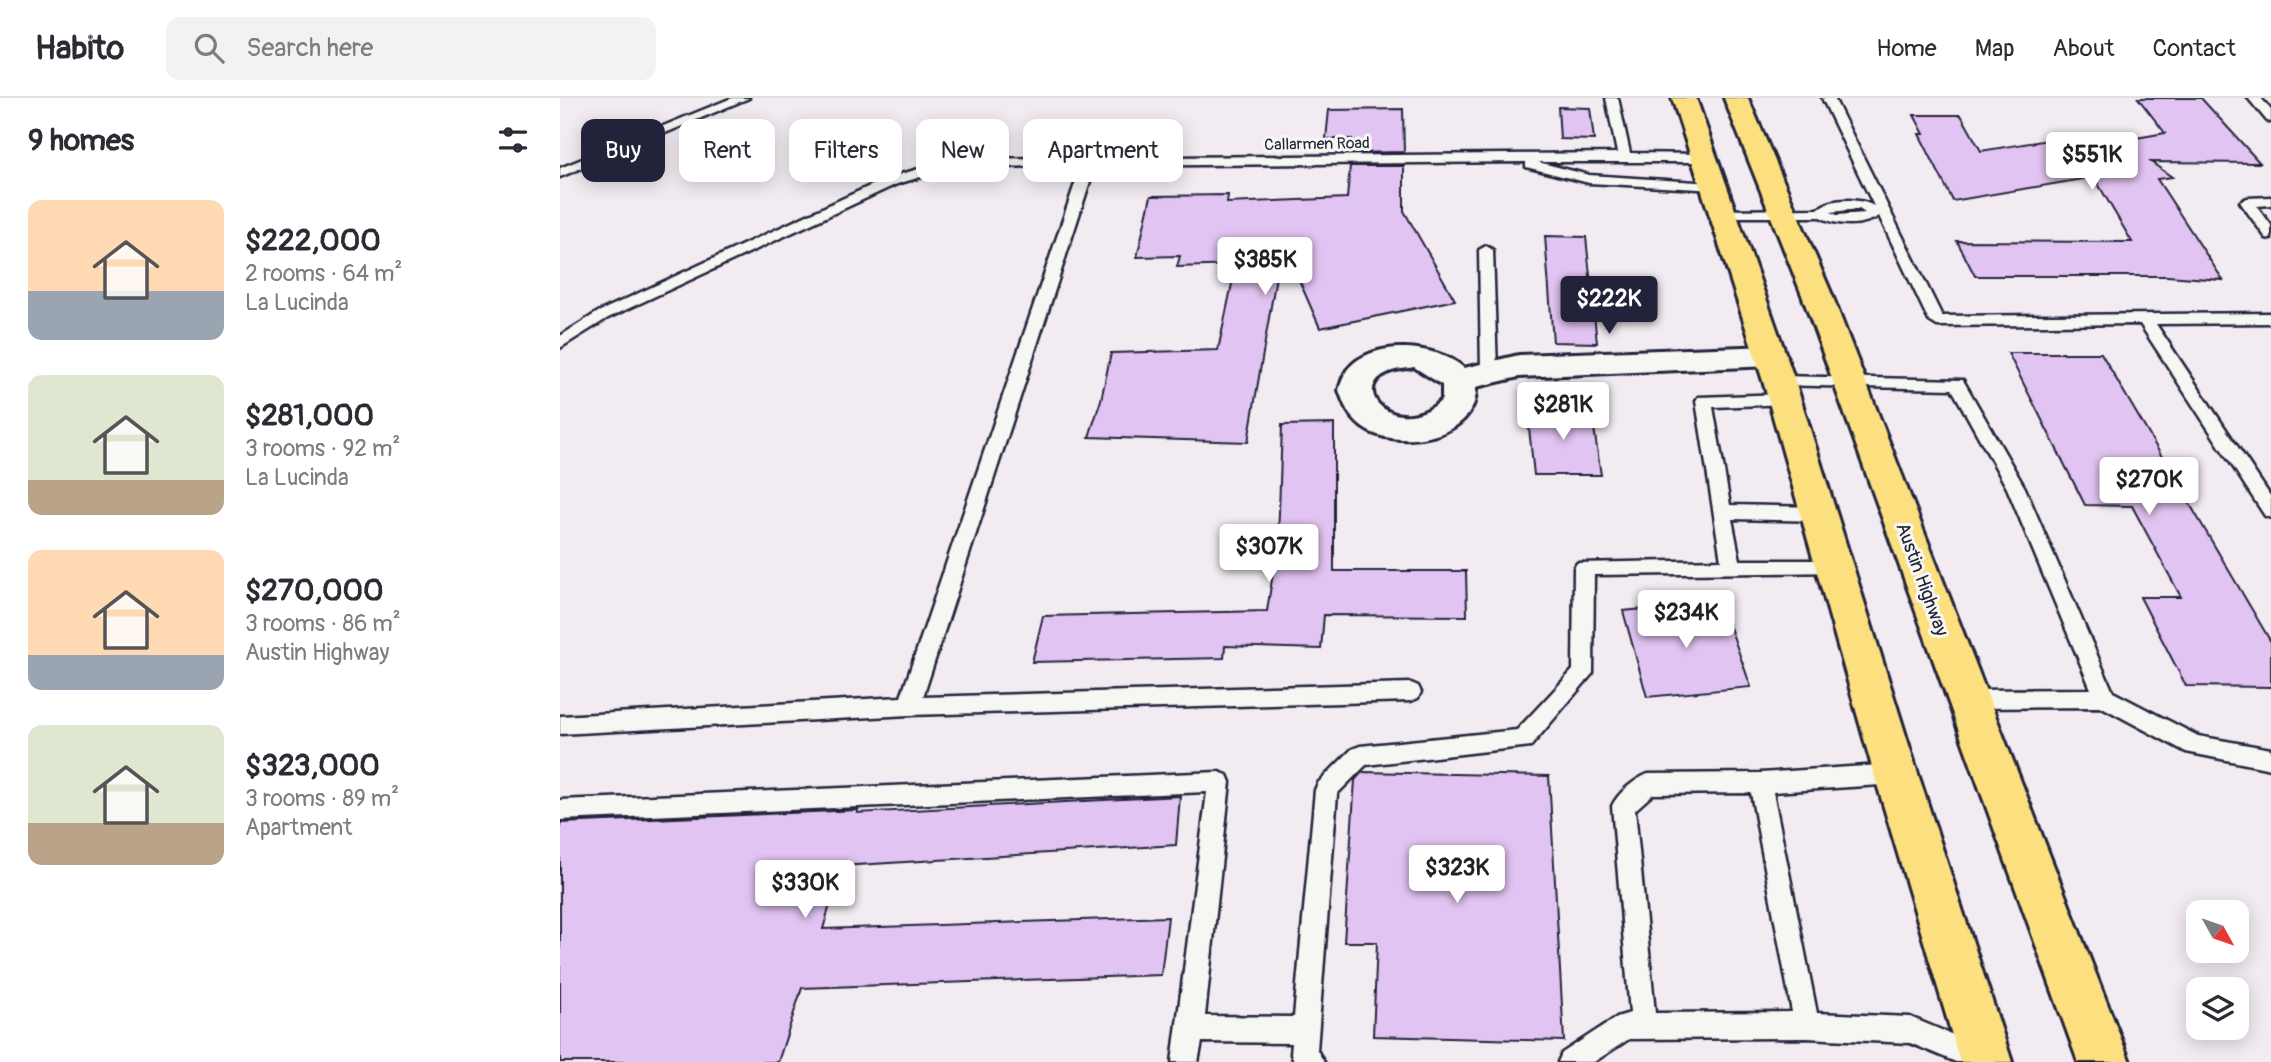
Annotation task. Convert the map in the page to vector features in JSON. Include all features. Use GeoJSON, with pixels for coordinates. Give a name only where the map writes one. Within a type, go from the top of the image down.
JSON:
{"type":"FeatureCollection","features":[{"type":"Feature","properties":{"kind":"main road"},"geometry":{"type":"LineString","coordinates":[[1684,98],[1778,379],[1896,774],[1987,1062]]}},
{"type":"Feature","properties":{"kind":"main road","name":"Austin Highway"},"geometry":{"type":"LineString","coordinates":[[1736,98],[1849,380],[2104,1062]]}},
{"type":"Feature","properties":{"kind":"street"},"geometry":{"type":"LineString","coordinates":[[1457,381],[1519,366],[1778,379]]}},
{"type":"Feature","properties":{"kind":"lane"},"geometry":{"type":"LineString","coordinates":[[560,173],[743,98]]}},
{"type":"Feature","properties":{"kind":"lane"},"geometry":{"type":"LineString","coordinates":[[1612,98],[1624,157]]}},
{"type":"Feature","properties":{"kind":"lane"},"geometry":{"type":"LineString","coordinates":[[1828,98],[1880,212],[1937,321],[2271,318]]}},
{"type":"Feature","properties":{"kind":"lane"},"geometry":{"type":"LineString","coordinates":[[2253,98],[2271,118]]}},
{"type":"Feature","properties":{"kind":"lane"},"geometry":{"type":"LineString","coordinates":[[1510,158],[1589,179],[1712,187]]}},
{"type":"Feature","properties":{"kind":"lane","name":"Callarmen Road"},"geometry":{"type":"LineString","coordinates":[[1183,162],[1702,158]]}},
{"type":"Feature","properties":{"kind":"lane","name":"Callarmen Road"},"geometry":{"type":"LineString","coordinates":[[560,343],[603,315],[892,181],[954,163],[1023,163]]}},
{"type":"Feature","properties":{"kind":"lane"},"geometry":{"type":"LineString","coordinates":[[909,706],[1083,182]]}},
{"type":"Feature","properties":{"kind":"lane"},"geometry":{"type":"LineString","coordinates":[[2271,201],[2247,202],[2271,235]]}},
{"type":"Feature","properties":{"kind":"lane"},"geometry":{"type":"LineString","coordinates":[[1722,214],[1822,213],[1835,219],[1866,219],[1880,212]]}},
{"type":"Feature","properties":{"kind":"lane"},"geometry":{"type":"LineString","coordinates":[[1486,250],[1489,372]]}},
{"type":"Feature","properties":{"kind":"lane"},"geometry":{"type":"LineString","coordinates":[[2146,319],[2271,511]]}},
{"type":"Feature","properties":{"kind":"lane"},"geometry":{"type":"LineString","coordinates":[[1731,566],[1704,401],[1778,379],[1957,384],[2016,488],[2105,698]]}},
{"type":"Feature","properties":{"kind":"lane"},"geometry":{"type":"LineString","coordinates":[[1723,512],[1820,514]]}},
{"type":"Feature","properties":{"kind":"lane"},"geometry":{"type":"LineString","coordinates":[[1311,1062],[1304,1054],[1325,790],[1360,756],[1523,739],[1583,673],[1584,568],[1836,568]]}},
{"type":"Feature","properties":{"kind":"lane"},"geometry":{"type":"LineString","coordinates":[[560,725],[909,706],[1411,691]]}},
{"type":"Feature","properties":{"kind":"lane"},"geometry":{"type":"LineString","coordinates":[[1968,699],[2105,698],[2193,745],[2271,759]]}},
{"type":"Feature","properties":{"kind":"lane"},"geometry":{"type":"LineString","coordinates":[[1644,1026],[1623,806],[1648,784],[1760,783],[1896,774]]}},
{"type":"Feature","properties":{"kind":"lane"},"geometry":{"type":"LineString","coordinates":[[560,810],[1219,782],[1185,1062]]}},
{"type":"Feature","properties":{"kind":"lane"},"geometry":{"type":"LineString","coordinates":[[1760,783],[1807,1025]]}},
{"type":"Feature","properties":{"kind":"lane"},"geometry":{"type":"LineString","coordinates":[[1571,1062],[1626,1026],[1807,1025],[1910,1030],[1987,1062]]}},
{"type":"Feature","properties":{"kind":"lane"},"geometry":{"type":"LineString","coordinates":[[1191,1029],[1306,1030]]}},
{"type":"Feature","properties":{"kind":"building"},"geometry":{"type":"Polygon","coordinates":[[[2138,98],[2201,98],[2260,163],[2151,162],[2172,177],[2157,179],[2223,280],[2167,276],[1975,276],[1957,241],[2132,242],[2094,177],[1953,201],[1919,134],[1924,134],[1914,115],[1961,115],[1981,151],[2054,139],[2067,150],[2165,133],[2138,98]]]}},
{"type":"Feature","properties":{"kind":"building"},"geometry":{"type":"Polygon","coordinates":[[[1558,107],[1590,108],[1594,140],[1560,139],[1558,107]]]}},
{"type":"Feature","properties":{"kind":"building"},"geometry":{"type":"Polygon","coordinates":[[[1403,109],[1404,152],[1351,153],[1352,139],[1326,139],[1329,110],[1403,109]]]}},
{"type":"Feature","properties":{"kind":"building"},"geometry":{"type":"Polygon","coordinates":[[[1350,166],[1404,166],[1404,211],[1455,300],[1320,328],[1282,241],[1248,442],[1089,437],[1101,400],[1111,353],[1218,350],[1236,265],[1177,267],[1180,256],[1137,257],[1151,196],[1228,195],[1227,203],[1347,198],[1350,166]]]}},
{"type":"Feature","properties":{"kind":"building"},"geometry":{"type":"Polygon","coordinates":[[[1545,236],[1586,237],[1597,343],[1553,342],[1545,236]]]}},
{"type":"Feature","properties":{"kind":"building"},"geometry":{"type":"Polygon","coordinates":[[[2008,353],[2101,353],[2271,642],[2271,687],[2186,686],[2140,597],[2181,597],[2132,506],[2085,505],[2008,353]]]}},
{"type":"Feature","properties":{"kind":"building"},"geometry":{"type":"Polygon","coordinates":[[[1591,408],[1601,475],[1534,475],[1527,409],[1591,408]]]}},
{"type":"Feature","properties":{"kind":"building"},"geometry":{"type":"Polygon","coordinates":[[[1334,424],[1334,571],[1466,571],[1467,616],[1324,615],[1321,649],[1225,646],[1224,658],[1032,662],[1043,616],[1267,611],[1278,541],[1282,425],[1334,424]]]}},
{"type":"Feature","properties":{"kind":"building"},"geometry":{"type":"Polygon","coordinates":[[[1721,602],[1751,687],[1647,697],[1623,611],[1721,602]]]}},
{"type":"Feature","properties":{"kind":"building"},"geometry":{"type":"Polygon","coordinates":[[[1362,772],[1549,776],[1564,1041],[1373,1036],[1377,942],[1344,942],[1355,780],[1362,772]]]}},
{"type":"Feature","properties":{"kind":"building"},"geometry":{"type":"Polygon","coordinates":[[[1180,796],[1176,845],[841,866],[823,929],[1168,917],[1161,975],[802,988],[778,1062],[560,1062],[560,823],[858,810],[857,813],[1180,796]]]}}]}
